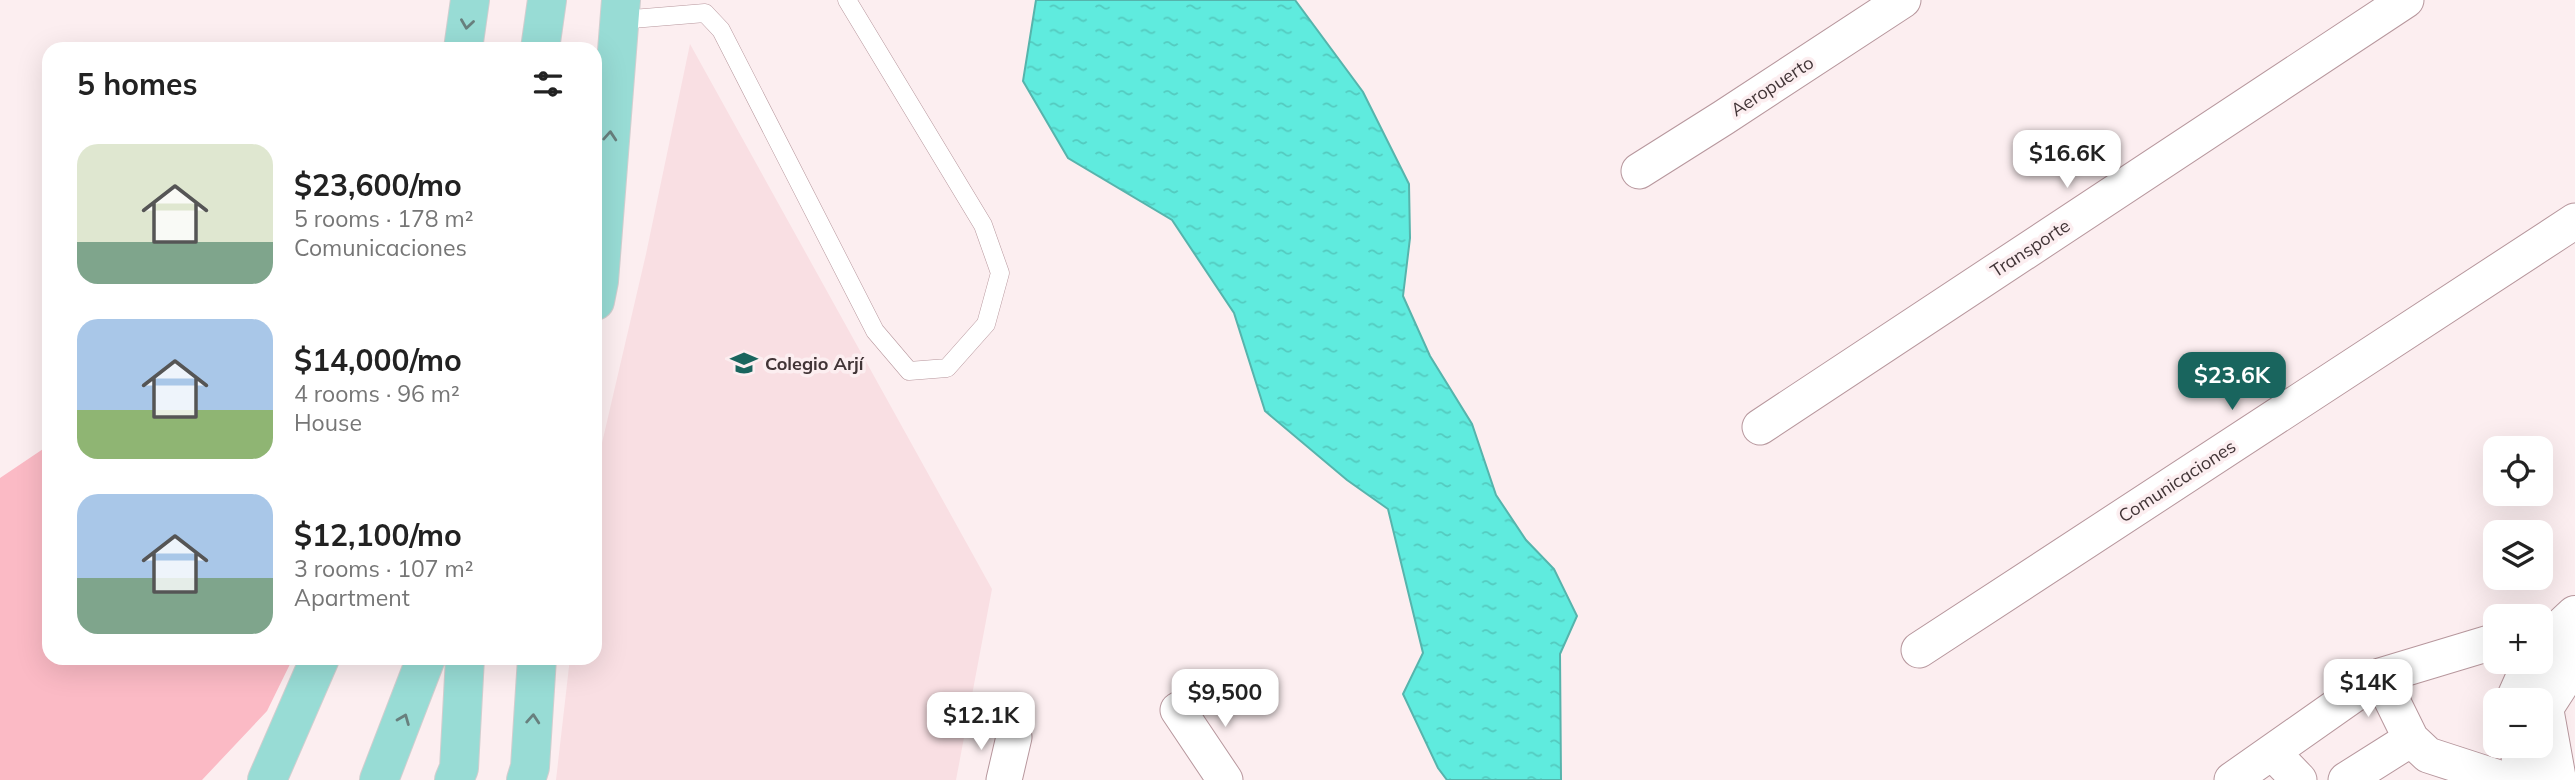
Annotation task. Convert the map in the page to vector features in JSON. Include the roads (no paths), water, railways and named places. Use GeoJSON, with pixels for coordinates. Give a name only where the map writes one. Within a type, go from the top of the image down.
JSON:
{"type":"FeatureCollection","features":[{"type":"Feature","properties":{"kind":"main road"},"geometry":{"type":"LineString","coordinates":[[464,42],[470,0]]}},
{"type":"Feature","properties":{"kind":"main road"},"geometry":{"type":"LineString","coordinates":[[541,42],[547,0]]}},
{"type":"Feature","properties":{"kind":"main road"},"geometry":{"type":"LineString","coordinates":[[602,242],[620,10]]}},
{"type":"Feature","properties":{"kind":"main road"},"geometry":{"type":"LineString","coordinates":[[267,780],[317,665]]}},
{"type":"Feature","properties":{"kind":"main road"},"geometry":{"type":"LineString","coordinates":[[379,780],[423,665]]}},
{"type":"Feature","properties":{"kind":"main road"},"geometry":{"type":"LineString","coordinates":[[454,780],[459,768],[465,665]]}},
{"type":"Feature","properties":{"kind":"main road"},"geometry":{"type":"LineString","coordinates":[[526,780],[530,767],[537,665]]}},
{"type":"Feature","properties":{"kind":"main road"},"geometry":{"type":"LineString","coordinates":[[237,780],[292,723]]}},
{"type":"Feature","properties":{"kind":"street","name":"Aeropuerto"},"geometry":{"type":"LineString","coordinates":[[1639,171],[1903,0]]}},
{"type":"Feature","properties":{"kind":"street","name":"Transporte"},"geometry":{"type":"LineString","coordinates":[[1760,427],[2406,0]]}},
{"type":"Feature","properties":{"kind":"street","name":"Comunicaciones"},"geometry":{"type":"LineString","coordinates":[[1919,650],[2575,221]]}},
{"type":"Feature","properties":{"kind":"street"},"geometry":{"type":"LineString","coordinates":[[2232,780],[2380,676],[2483,646]]}},
{"type":"Feature","properties":{"kind":"street"},"geometry":{"type":"LineString","coordinates":[[2557,780],[2544,708],[2575,660]]}},
{"type":"Feature","properties":{"kind":"street"},"geometry":{"type":"LineString","coordinates":[[2380,676],[2411,739],[2428,755],[2505,780]]}},
{"type":"Feature","properties":{"kind":"street"},"geometry":{"type":"LineString","coordinates":[[1178,709],[1225,780]]}},
{"type":"Feature","properties":{"kind":"street"},"geometry":{"type":"LineString","coordinates":[[1004,780],[1014,737]]}},
{"type":"Feature","properties":{"kind":"street"},"geometry":{"type":"LineString","coordinates":[[2346,780],[2411,739]]}},
{"type":"Feature","properties":{"kind":"street"},"geometry":{"type":"LineString","coordinates":[[2272,752],[2299,780]]}},
{"type":"Feature","properties":{"kind":"street"},"geometry":{"type":"LineString","coordinates":[[2521,758],[2524,780]]}},
{"type":"Feature","properties":{"kind":"lane"},"geometry":{"type":"LineString","coordinates":[[620,10],[707,7],[875,331],[909,371],[947,368],[986,324],[1000,272],[983,225],[847,0]]}},
{"type":"Feature","properties":{"kind":"water"},"geometry":{"type":"Polygon","coordinates":[[[1036,0],[1295,0],[1363,92],[1409,184],[1410,238],[1403,296],[1430,356],[1472,424],[1496,495],[1526,540],[1554,569],[1577,616],[1560,654],[1561,780],[1447,780],[1438,768],[1403,694],[1423,653],[1388,509],[1347,480],[1265,411],[1234,313],[1172,220],[1068,158],[1023,81],[1036,0]]]}},
{"type":"Feature","properties":{"kind":"place","name":"Colegio Arjí"},"geometry":{"type":"Point","coordinates":[744,363]}}]}
